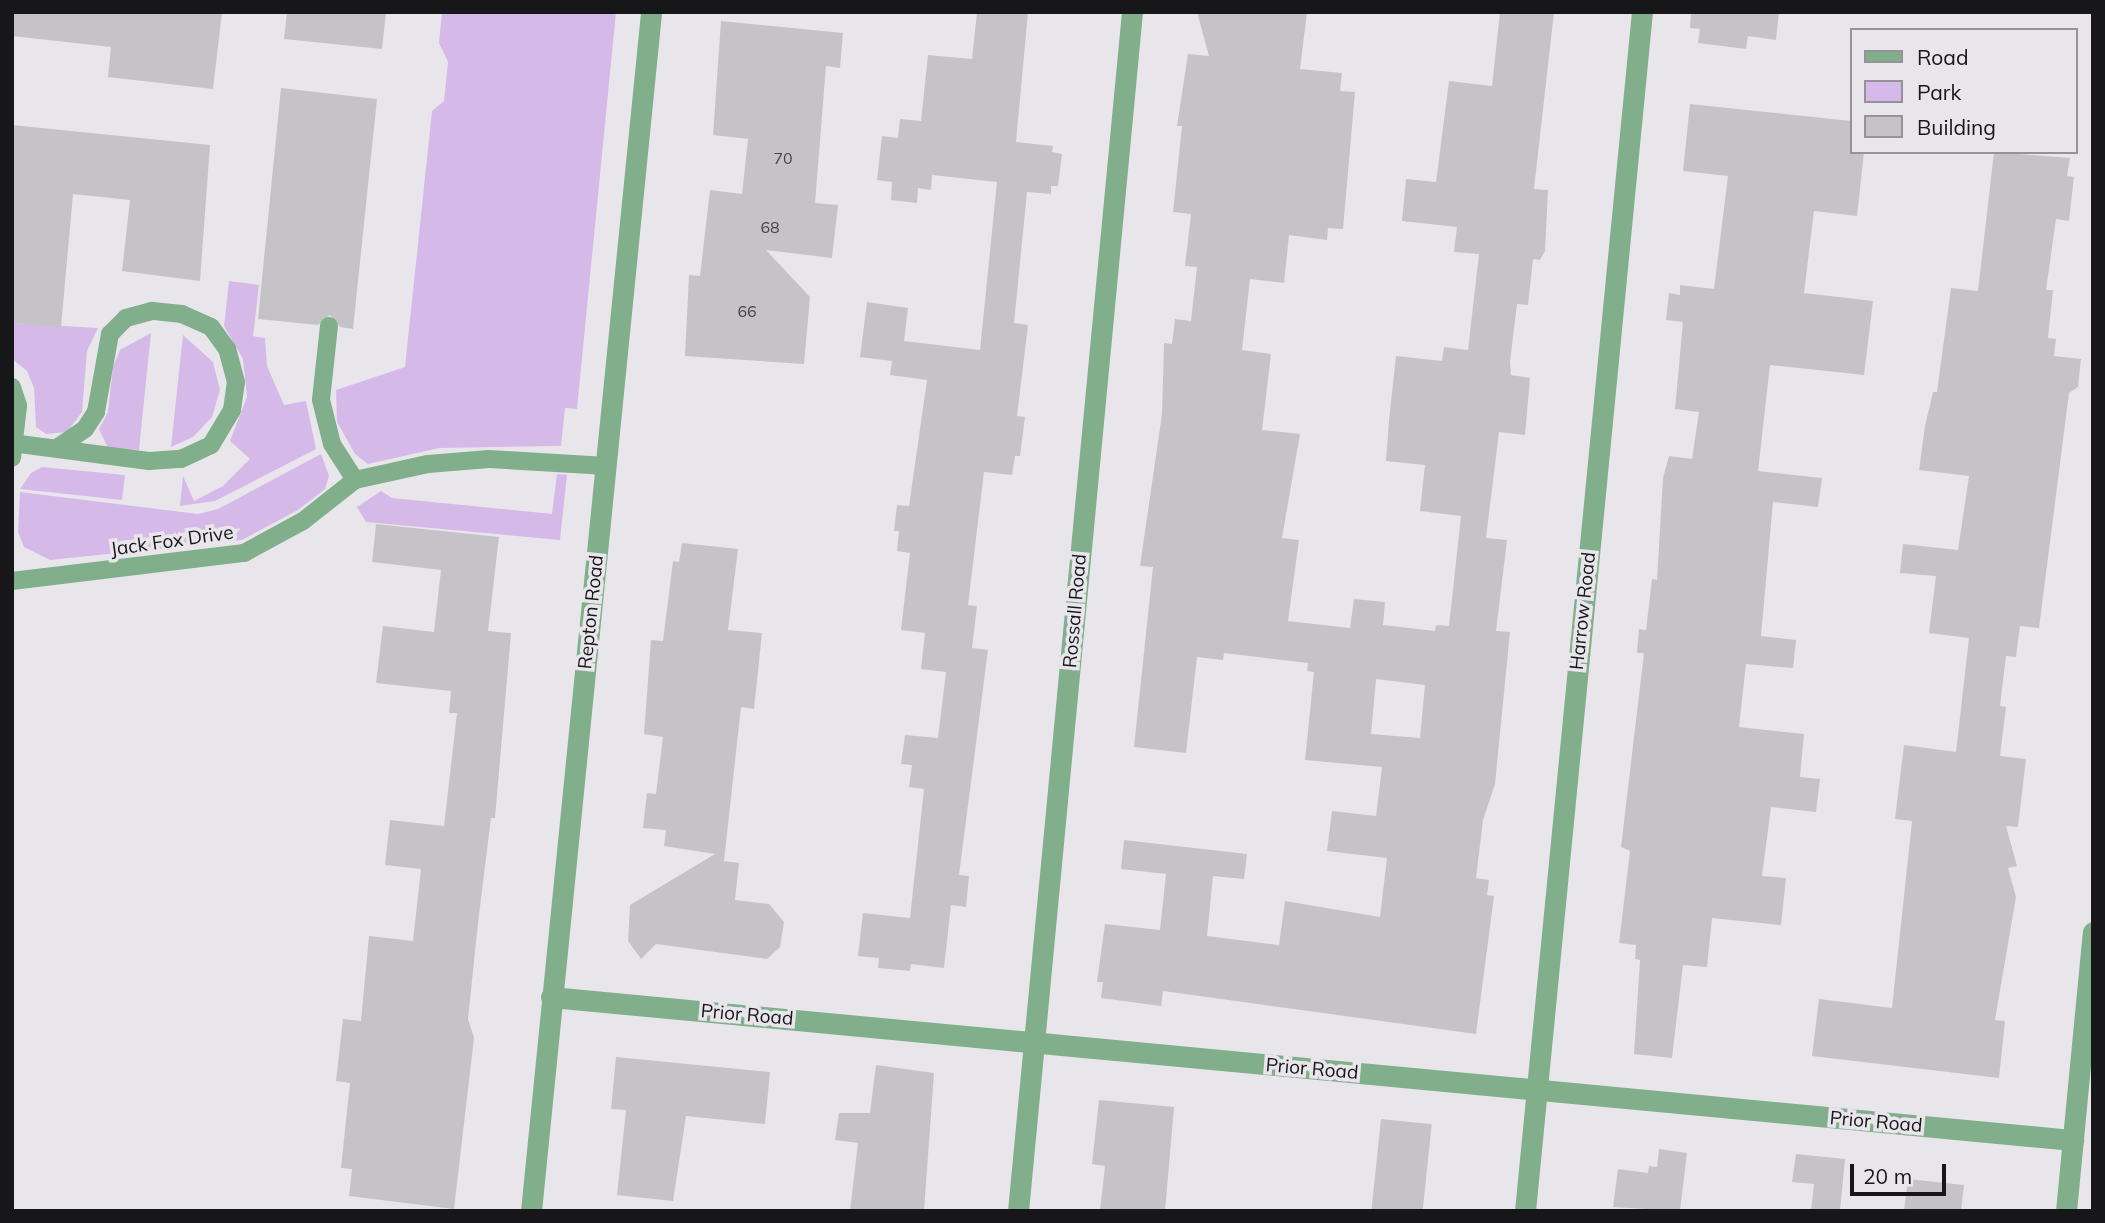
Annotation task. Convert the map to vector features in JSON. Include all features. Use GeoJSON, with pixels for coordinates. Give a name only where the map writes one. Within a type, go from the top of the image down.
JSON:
{"type":"FeatureCollection","features":[{"type":"Feature","properties":{"kind":"street","name":"Repton Road"},"geometry":{"type":"LineString","coordinates":[[531,1211],[651,12]]}},
{"type":"Feature","properties":{"kind":"street","name":"Rossall Road"},"geometry":{"type":"LineString","coordinates":[[1018,1211],[1132,12]]}},
{"type":"Feature","properties":{"kind":"street","name":"Harrow Road"},"geometry":{"type":"LineString","coordinates":[[1525,1211],[1642,12]]}},
{"type":"Feature","properties":{"kind":"street"},"geometry":{"type":"LineString","coordinates":[[2066,1211],[2093,932]]}},
{"type":"Feature","properties":{"kind":"street","name":"Prior Road"},"geometry":{"type":"LineString","coordinates":[[551,997],[2073,1140]]}},
{"type":"Feature","properties":{"kind":"lane"},"geometry":{"type":"LineString","coordinates":[[12,387],[18,406],[13,448],[57,448],[149,461],[181,459],[211,445],[232,410],[236,382],[227,349],[211,327],[182,314],[152,311],[126,318],[110,334],[96,412],[85,429],[57,448]]}},
{"type":"Feature","properties":{"kind":"lane"},"geometry":{"type":"LineString","coordinates":[[329,326],[321,400],[332,444],[355,480]]}},
{"type":"Feature","properties":{"kind":"lane","name":"Jack Fox Drive"},"geometry":{"type":"LineString","coordinates":[[12,581],[244,553],[303,521],[355,480],[428,464],[489,459],[607,466]]}},
{"type":"Feature","properties":{"kind":"green space"},"geometry":{"type":"Polygon","coordinates":[[[442,12],[616,12],[577,409],[565,408],[561,446],[439,448],[368,464],[355,454],[337,422],[336,390],[405,367],[432,111],[444,101],[448,62],[439,43],[442,12]]]}},
{"type":"Feature","properties":{"kind":"green space"},"geometry":{"type":"Polygon","coordinates":[[[229,281],[259,285],[253,336],[265,338],[267,366],[284,405],[306,401],[316,449],[215,501],[180,506],[183,476],[194,501],[223,486],[250,459],[230,441],[247,397],[243,359],[224,326],[229,281]]]}},
{"type":"Feature","properties":{"kind":"green space"},"geometry":{"type":"Polygon","coordinates":[[[12,323],[98,328],[87,351],[82,412],[67,432],[46,434],[36,427],[34,388],[27,371],[12,359],[12,323]]]}},
{"type":"Feature","properties":{"kind":"green space"},"geometry":{"type":"Polygon","coordinates":[[[151,333],[139,450],[108,448],[99,429],[108,412],[113,367],[120,350],[151,333]]]}},
{"type":"Feature","properties":{"kind":"green space"},"geometry":{"type":"Polygon","coordinates":[[[183,335],[213,362],[220,390],[212,417],[193,437],[171,447],[183,335]]]}},
{"type":"Feature","properties":{"kind":"green space"},"geometry":{"type":"Polygon","coordinates":[[[321,454],[329,476],[325,489],[298,510],[242,540],[50,560],[24,547],[18,532],[20,492],[198,514],[218,509],[321,454]]]}},
{"type":"Feature","properties":{"kind":"green space"},"geometry":{"type":"Polygon","coordinates":[[[42,467],[125,475],[122,500],[20,489],[31,473],[42,467]]]}},
{"type":"Feature","properties":{"kind":"green space"},"geometry":{"type":"Polygon","coordinates":[[[557,474],[567,475],[560,540],[366,522],[357,507],[381,491],[392,498],[552,514],[557,474]]]}},
{"type":"Feature","properties":{"kind":"building"},"geometry":{"type":"Polygon","coordinates":[[[12,12],[222,12],[213,89],[108,77],[111,47],[12,36],[12,12]]]}},
{"type":"Feature","properties":{"kind":"building"},"geometry":{"type":"Polygon","coordinates":[[[287,12],[386,12],[382,49],[284,39],[287,12]]]}},
{"type":"Feature","properties":{"kind":"building"},"geometry":{"type":"Polygon","coordinates":[[[977,12],[1028,12],[1016,142],[1053,146],[1052,152],[1062,154],[1058,186],[1051,186],[1051,194],[1027,192],[1014,323],[1028,325],[1017,416],[1025,417],[1020,456],[1015,456],[1012,475],[984,472],[968,605],[977,606],[972,648],[988,650],[959,875],[969,876],[966,907],[951,905],[944,968],[911,964],[910,971],[878,968],[879,958],[858,956],[863,913],[910,918],[924,789],[909,787],[912,765],[901,764],[905,735],[938,738],[946,672],[921,669],[925,633],[901,630],[910,553],[897,551],[899,531],[894,531],[897,505],[909,506],[927,380],[890,375],[892,361],[860,357],[867,302],[908,308],[904,341],[980,350],[997,182],[932,175],[931,190],[918,188],[917,203],[891,200],[892,182],[877,180],[882,136],[898,138],[900,119],[921,121],[928,55],[972,59],[977,12]]]}},
{"type":"Feature","properties":{"kind":"building"},"geometry":{"type":"Polygon","coordinates":[[[1197,12],[1307,12],[1300,69],[1342,73],[1340,91],[1355,92],[1343,229],[1328,228],[1327,240],[1289,235],[1284,283],[1250,279],[1242,350],[1271,354],[1262,430],[1300,434],[1282,538],[1299,540],[1288,621],[1350,628],[1354,599],[1385,602],[1383,625],[1435,631],[1436,625],[1449,626],[1461,516],[1420,511],[1425,465],[1386,461],[1396,356],[1442,361],[1444,347],[1468,350],[1479,254],[1454,252],[1457,227],[1402,221],[1406,179],[1436,182],[1449,81],[1492,86],[1500,12],[1554,12],[1534,189],[1548,190],[1545,251],[1540,260],[1533,259],[1528,305],[1517,304],[1510,362],[1511,375],[1530,378],[1525,435],[1499,432],[1486,538],[1507,540],[1496,631],[1510,632],[1495,784],[1483,820],[1476,878],[1489,880],[1487,895],[1494,896],[1476,1034],[1163,991],[1161,1006],[1101,998],[1103,982],[1097,982],[1105,924],[1160,930],[1166,874],[1121,869],[1124,840],[1247,854],[1244,879],[1213,876],[1207,936],[1279,945],[1285,901],[1380,917],[1387,858],[1327,851],[1332,811],[1376,816],[1382,767],[1305,760],[1314,672],[1307,671],[1308,663],[1224,653],[1223,660],[1197,657],[1186,753],[1134,747],[1153,567],[1140,566],[1162,414],[1164,343],[1172,344],[1175,319],[1191,321],[1197,267],[1185,266],[1191,214],[1173,212],[1182,126],[1177,126],[1188,54],[1209,56],[1197,12]],[[1376,679],[1371,734],[1420,738],[1425,685],[1376,679]]]}},
{"type":"Feature","properties":{"kind":"building"},"geometry":{"type":"Polygon","coordinates":[[[1691,12],[1779,12],[1776,40],[1748,36],[1746,49],[1698,43],[1700,29],[1690,28],[1691,12]]]}},
{"type":"Feature","properties":{"kind":"building"},"geometry":{"type":"Polygon","coordinates":[[[721,21],[843,33],[840,68],[826,66],[815,203],[838,205],[832,258],[766,250],[810,297],[804,364],[685,356],[689,275],[700,276],[710,190],[742,194],[748,139],[713,135],[721,21]]]}},
{"type":"Feature","properties":{"kind":"building"},"geometry":{"type":"Polygon","coordinates":[[[281,88],[377,99],[353,329],[340,327],[330,315],[318,325],[258,319],[281,88]]]}},
{"type":"Feature","properties":{"kind":"building"},"geometry":{"type":"Polygon","coordinates":[[[1690,104],[1850,121],[1850,154],[1864,154],[1857,216],[1814,211],[1804,293],[1873,301],[1864,375],[1770,365],[1758,471],[1822,478],[1818,507],[1773,502],[1761,636],[1796,640],[1793,668],[1746,664],[1739,727],[1804,734],[1800,777],[1820,779],[1816,812],[1771,807],[1762,876],[1786,878],[1781,925],[1712,918],[1707,967],[1683,965],[1672,1058],[1634,1054],[1640,960],[1635,959],[1636,945],[1619,943],[1630,851],[1621,847],[1644,653],[1637,653],[1639,629],[1646,630],[1652,579],[1657,580],[1663,478],[1669,456],[1692,459],[1699,412],[1675,409],[1683,322],[1666,320],[1669,293],[1680,295],[1680,285],[1714,289],[1728,176],[1683,171],[1690,104]]]}},
{"type":"Feature","properties":{"kind":"building"},"geometry":{"type":"Polygon","coordinates":[[[12,125],[210,145],[200,281],[122,271],[130,200],[73,194],[61,327],[12,323],[12,125]]]}},
{"type":"Feature","properties":{"kind":"building"},"geometry":{"type":"Polygon","coordinates":[[[1994,154],[2070,158],[2067,176],[2074,177],[2069,221],[2056,219],[2046,290],[2053,290],[2048,338],[2056,339],[2054,356],[2081,359],[2078,387],[2069,393],[2039,628],[2020,626],[2016,657],[2006,656],[2000,706],[2006,707],[2000,756],[2026,759],[2018,827],[2006,826],[2017,866],[2008,868],[2016,897],[1995,1020],[2005,1021],[1999,1078],[1812,1056],[1819,999],[1892,1008],[1912,821],[1895,819],[1904,745],[1956,752],[1969,638],[1929,633],[1936,576],[1900,573],[1903,544],[1958,550],[1969,476],[1919,470],[1925,426],[1933,392],[1937,392],[1951,288],[1978,291],[1994,154]]]}},
{"type":"Feature","properties":{"kind":"building"},"geometry":{"type":"Polygon","coordinates":[[[376,524],[499,537],[488,631],[511,633],[495,818],[491,818],[468,1019],[474,1038],[454,1209],[349,1196],[352,1169],[341,1168],[350,1083],[336,1081],[343,1019],[361,1021],[369,936],[413,941],[421,869],[385,865],[390,820],[444,826],[457,713],[449,713],[451,691],[376,683],[383,626],[434,632],[441,570],[372,562],[376,524]]]}},
{"type":"Feature","properties":{"kind":"building"},"geometry":{"type":"Polygon","coordinates":[[[682,543],[738,549],[728,630],[762,633],[754,709],[741,707],[724,861],[739,863],[735,900],[769,904],[784,922],[780,947],[767,959],[656,944],[641,959],[628,941],[630,905],[715,854],[664,846],[666,830],[643,828],[647,793],[656,794],[663,737],[644,734],[651,640],[663,641],[673,561],[679,562],[682,543]]]}},
{"type":"Feature","properties":{"kind":"building"},"geometry":{"type":"Polygon","coordinates":[[[616,1057],[770,1072],[765,1124],[686,1116],[673,1201],[617,1195],[626,1110],[611,1109],[616,1057]]]}},
{"type":"Feature","properties":{"kind":"building"},"geometry":{"type":"Polygon","coordinates":[[[876,1065],[934,1073],[924,1211],[850,1211],[858,1143],[835,1140],[839,1113],[870,1113],[876,1065]]]}},
{"type":"Feature","properties":{"kind":"building"},"geometry":{"type":"Polygon","coordinates":[[[1099,1100],[1174,1107],[1165,1211],[1100,1211],[1105,1166],[1092,1164],[1099,1100]]]}},
{"type":"Feature","properties":{"kind":"building"},"geometry":{"type":"Polygon","coordinates":[[[1381,1119],[1432,1124],[1423,1211],[1371,1211],[1381,1119]]]}},
{"type":"Feature","properties":{"kind":"building"},"geometry":{"type":"Polygon","coordinates":[[[1659,1149],[1687,1153],[1680,1211],[1613,1207],[1618,1169],[1648,1173],[1649,1166],[1657,1167],[1659,1149]]]}},
{"type":"Feature","properties":{"kind":"building"},"geometry":{"type":"Polygon","coordinates":[[[1796,1154],[1845,1159],[1840,1211],[1811,1211],[1814,1184],[1792,1182],[1796,1154]]]}},
{"type":"Feature","properties":{"kind":"building"},"geometry":{"type":"Polygon","coordinates":[[[1908,1179],[1964,1185],[1961,1211],[1904,1211],[1908,1179]]]}}]}
